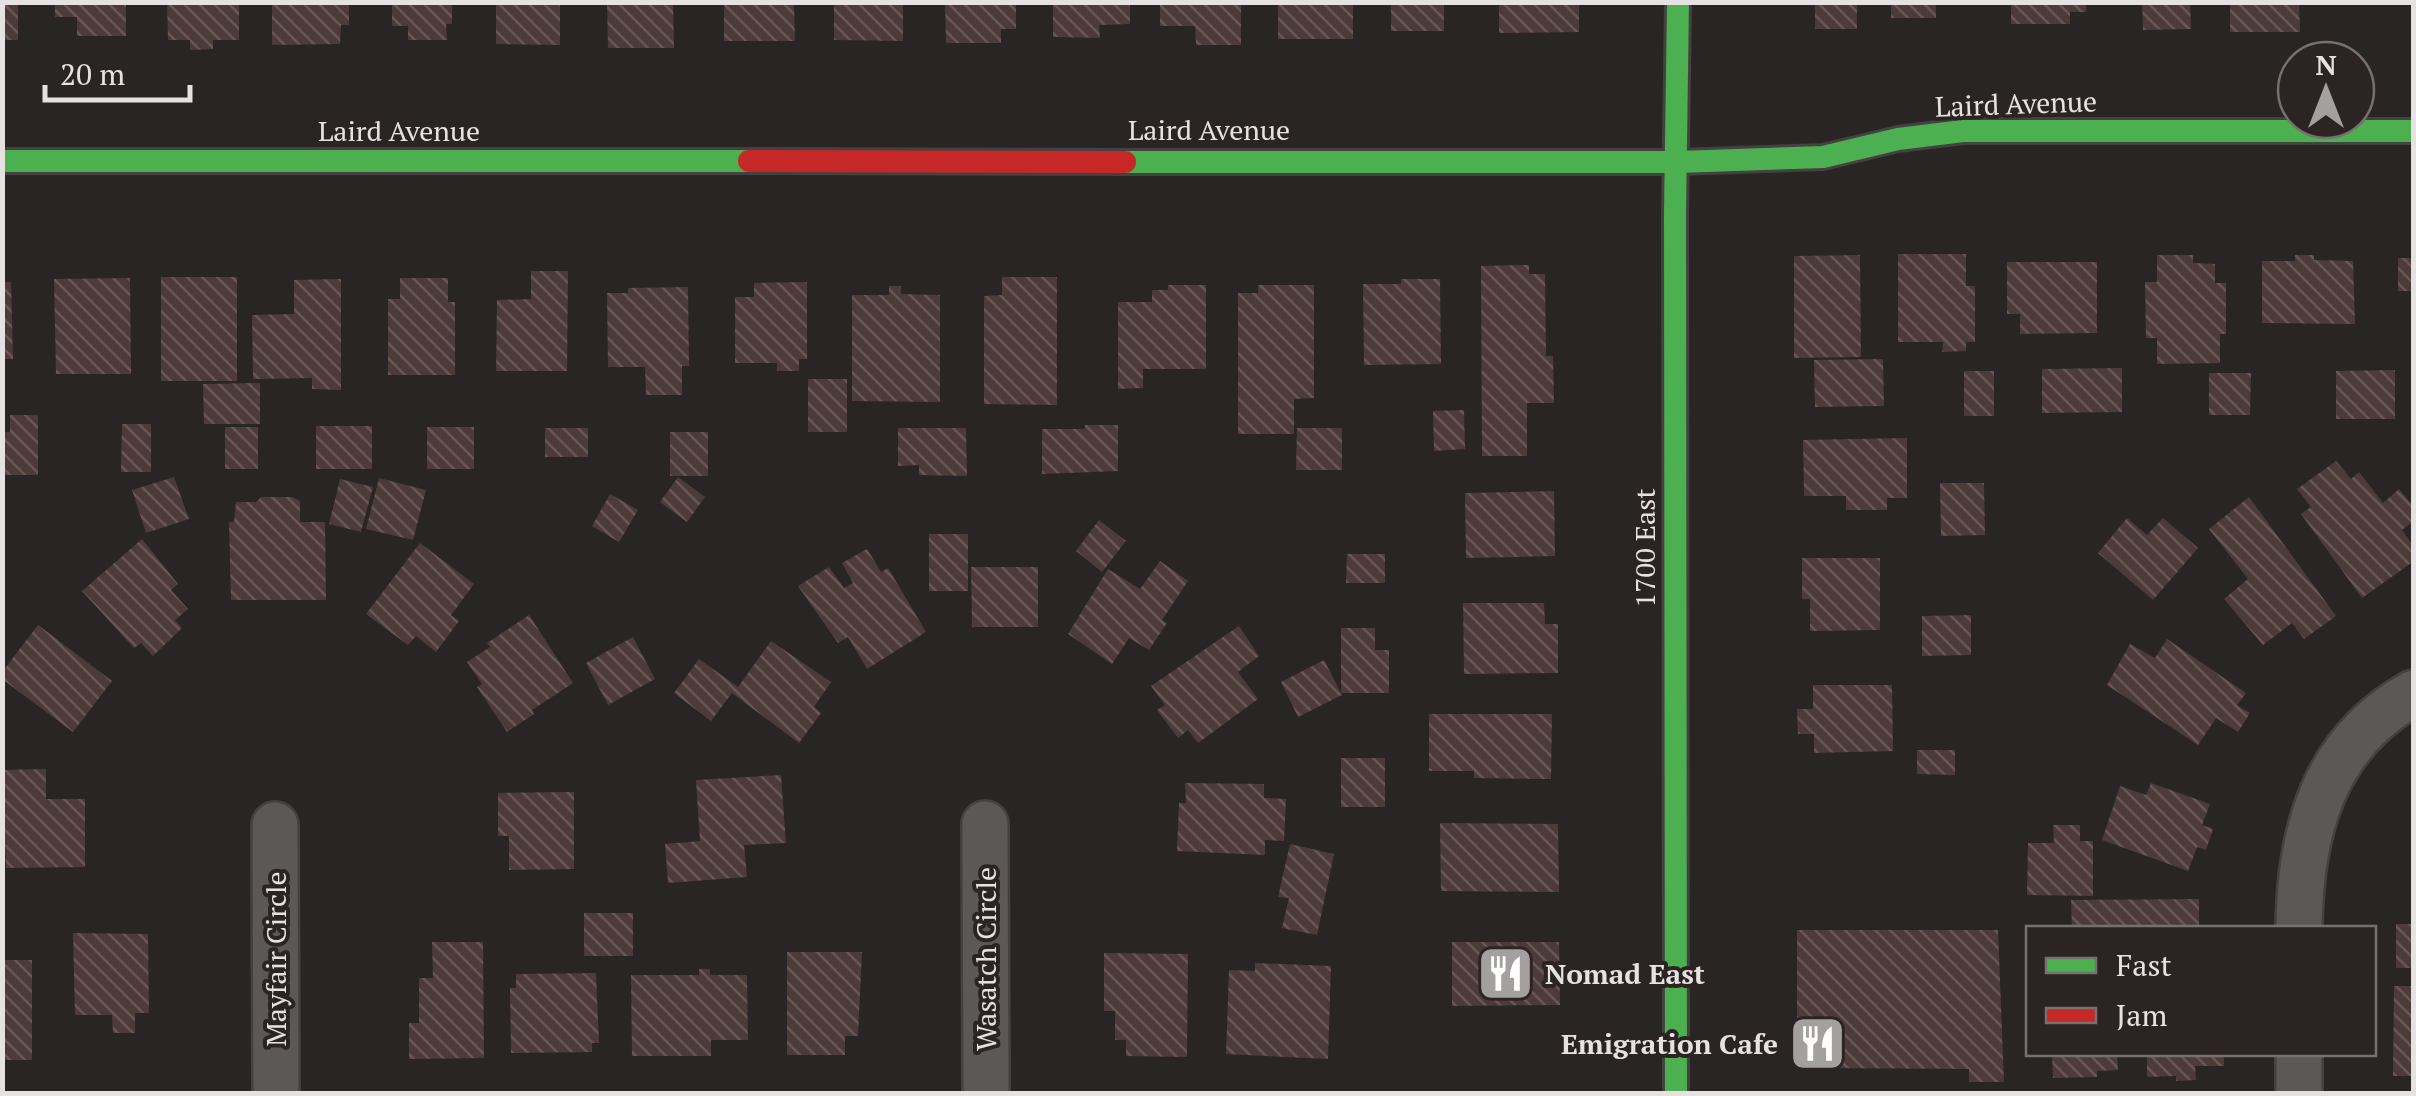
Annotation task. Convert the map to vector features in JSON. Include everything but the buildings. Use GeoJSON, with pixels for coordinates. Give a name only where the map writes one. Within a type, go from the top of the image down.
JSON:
{"type":"FeatureCollection","features":[{"type":"Feature","properties":{"kind":"street","name":"1700 East"},"geometry":{"type":"LineString","coordinates":[[1676,1094],[1678,2]]}},
{"type":"Feature","properties":{"kind":"street","name":"Laird Avenue"},"geometry":{"type":"LineString","coordinates":[[2,161],[1677,162],[1822,157],[1898,139],[1963,131],[2414,131]]}},
{"type":"Feature","properties":{"kind":"street"},"geometry":{"type":"LineString","coordinates":[[2300,926],[2303,854],[2314,810],[2351,746],[2376,718],[2414,693]]}},
{"type":"Feature","properties":{"kind":"street","name":"Wasatch Circle"},"geometry":{"type":"LineString","coordinates":[[985,824],[986,1094]]}},
{"type":"Feature","properties":{"kind":"street","name":"Mayfair Circle"},"geometry":{"type":"LineString","coordinates":[[275,825],[276,1094]]}},
{"type":"Feature","properties":{"kind":"street"},"geometry":{"type":"LineString","coordinates":[[2298,1094],[2299,1056]]}},
{"type":"Feature","properties":{"kind":"traffic: fast"},"geometry":{"type":"LineString","coordinates":[[1676,1094],[1678,2]]}},
{"type":"Feature","properties":{"kind":"traffic: fast"},"geometry":{"type":"LineString","coordinates":[[1125,162],[1677,162],[1823,157],[1898,139],[1963,131],[2414,131]]}},
{"type":"Feature","properties":{"kind":"traffic: fast"},"geometry":{"type":"LineString","coordinates":[[2,161],[749,161]]}},
{"type":"Feature","properties":{"kind":"traffic: jam"},"geometry":{"type":"LineString","coordinates":[[749,161],[1125,162]]}},
{"type":"Feature","properties":{"kind":"place","name":"Nomad East"},"geometry":{"type":"Point","coordinates":[1506,974]}},
{"type":"Feature","properties":{"kind":"place","name":"Emigration Cafe"},"geometry":{"type":"Point","coordinates":[1817,1044]}}]}
